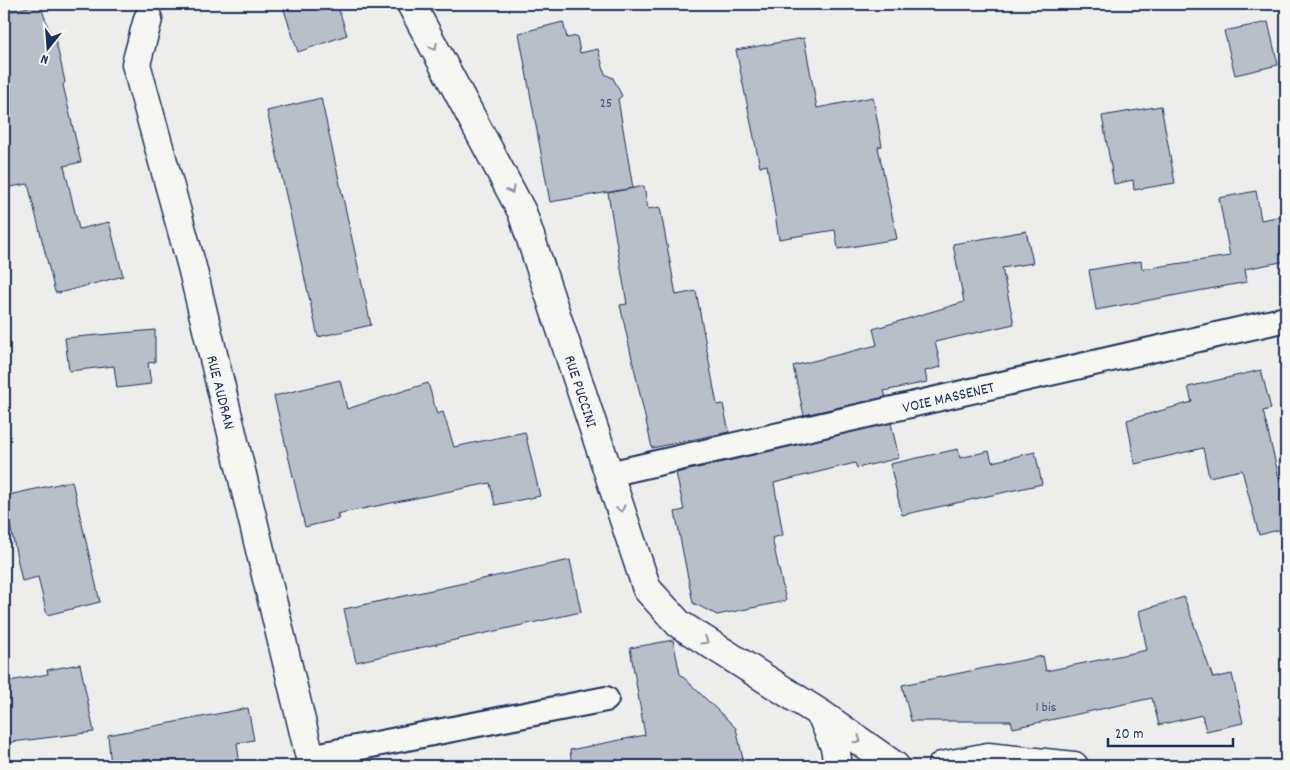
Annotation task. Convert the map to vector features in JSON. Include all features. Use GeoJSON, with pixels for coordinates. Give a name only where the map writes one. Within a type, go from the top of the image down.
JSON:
{"type":"FeatureCollection","features":[{"type":"Feature","properties":{"kind":"street","name":"RUE PUCCINI"},"geometry":{"type":"LineString","coordinates":[[411,4],[522,212],[647,588],[679,624],[822,714],[895,766]]}},
{"type":"Feature","properties":{"kind":"street","name":"RUE AUDRAN"},"geometry":{"type":"LineString","coordinates":[[148,19],[136,64],[192,267],[311,762]]}},
{"type":"Feature","properties":{"kind":"street"},"geometry":{"type":"LineString","coordinates":[[822,714],[835,747],[838,766]]}},
{"type":"Feature","properties":{"kind":"street"},"geometry":{"type":"LineString","coordinates":[[942,766],[988,756],[1074,766]]}},
{"type":"Feature","properties":{"kind":"lane","name":"VOIE MASSENET"},"geometry":{"type":"LineString","coordinates":[[609,474],[1286,319]]}},
{"type":"Feature","properties":{"kind":"lane"},"geometry":{"type":"LineString","coordinates":[[311,762],[606,699]]}},
{"type":"Feature","properties":{"kind":"building"},"geometry":{"type":"Polygon","coordinates":[[[40,4],[51,36],[54,35],[65,82],[63,85],[81,162],[64,166],[79,229],[109,222],[123,276],[59,293],[55,292],[28,184],[10,187],[4,162],[4,13],[40,4]]]}},
{"type":"Feature","properties":{"kind":"building"},"geometry":{"type":"Polygon","coordinates":[[[282,4],[337,4],[347,35],[298,52],[282,4]]]}},
{"type":"Feature","properties":{"kind":"building"},"geometry":{"type":"Polygon","coordinates":[[[563,22],[567,38],[577,36],[580,53],[598,49],[605,74],[613,78],[622,96],[618,99],[633,188],[550,202],[519,33],[563,22]]]}},
{"type":"Feature","properties":{"kind":"building"},"geometry":{"type":"Polygon","coordinates":[[[1268,22],[1278,65],[1235,75],[1224,31],[1268,22]]]}},
{"type":"Feature","properties":{"kind":"building"},"geometry":{"type":"Polygon","coordinates":[[[804,38],[817,108],[873,97],[882,146],[878,147],[897,239],[838,249],[835,230],[779,239],[767,165],[760,167],[736,50],[804,38]]]}},
{"type":"Feature","properties":{"kind":"building"},"geometry":{"type":"Polygon","coordinates":[[[321,98],[371,325],[318,337],[267,111],[321,98]]]}},
{"type":"Feature","properties":{"kind":"building"},"geometry":{"type":"Polygon","coordinates":[[[1161,106],[1175,183],[1134,190],[1133,180],[1114,184],[1102,116],[1161,106]]]}},
{"type":"Feature","properties":{"kind":"building"},"geometry":{"type":"Polygon","coordinates":[[[644,186],[648,209],[660,207],[676,295],[696,291],[717,405],[723,404],[729,432],[652,448],[620,305],[627,304],[608,193],[644,186]]]}},
{"type":"Feature","properties":{"kind":"building"},"geometry":{"type":"Polygon","coordinates":[[[1256,191],[1261,220],[1282,216],[1286,237],[1286,261],[1245,269],[1247,282],[1096,310],[1089,270],[1141,261],[1142,269],[1230,256],[1219,198],[1256,191]]]}},
{"type":"Feature","properties":{"kind":"building"},"geometry":{"type":"Polygon","coordinates":[[[1026,231],[1033,263],[1002,268],[1014,324],[935,342],[941,367],[925,371],[927,382],[884,391],[886,397],[804,415],[793,366],[877,345],[873,329],[964,302],[953,244],[1026,231]]]}},
{"type":"Feature","properties":{"kind":"building"},"geometry":{"type":"Polygon","coordinates":[[[155,330],[155,362],[148,363],[151,384],[117,388],[114,366],[69,371],[65,338],[155,330]]]}},
{"type":"Feature","properties":{"kind":"building"},"geometry":{"type":"Polygon","coordinates":[[[1261,370],[1271,409],[1263,411],[1281,486],[1286,484],[1286,528],[1259,535],[1242,470],[1209,477],[1203,448],[1135,464],[1127,420],[1192,402],[1188,387],[1261,370]]]}},
{"type":"Feature","properties":{"kind":"building"},"geometry":{"type":"Polygon","coordinates":[[[340,380],[347,409],[428,383],[437,414],[443,412],[454,447],[525,432],[540,496],[495,505],[490,483],[337,514],[339,519],[305,527],[274,396],[340,380]]]}},
{"type":"Feature","properties":{"kind":"building"},"geometry":{"type":"Polygon","coordinates":[[[891,423],[899,458],[857,468],[855,463],[774,483],[783,535],[772,538],[786,601],[717,615],[693,603],[675,512],[684,510],[676,473],[891,423]]]}},
{"type":"Feature","properties":{"kind":"building"},"geometry":{"type":"Polygon","coordinates":[[[958,449],[960,458],[989,451],[992,462],[1035,452],[1042,484],[902,515],[890,464],[958,449]]]}},
{"type":"Feature","properties":{"kind":"building"},"geometry":{"type":"Polygon","coordinates":[[[72,481],[100,602],[47,615],[38,577],[22,581],[4,496],[72,481]]]}},
{"type":"Feature","properties":{"kind":"building"},"geometry":{"type":"Polygon","coordinates":[[[570,560],[581,612],[356,662],[344,609],[570,560]]]}},
{"type":"Feature","properties":{"kind":"building"},"geometry":{"type":"Polygon","coordinates":[[[1184,597],[1213,678],[1232,674],[1243,723],[1206,731],[1202,715],[1159,725],[1152,698],[1013,728],[1011,721],[911,721],[902,685],[1043,656],[1046,671],[1147,650],[1139,611],[1184,597]]]}},
{"type":"Feature","properties":{"kind":"building"},"geometry":{"type":"Polygon","coordinates":[[[673,640],[680,674],[736,728],[743,759],[713,766],[572,766],[570,750],[645,735],[630,648],[673,640]]]}},
{"type":"Feature","properties":{"kind":"building"},"geometry":{"type":"Polygon","coordinates":[[[80,664],[94,732],[4,743],[4,682],[48,674],[47,670],[80,664]]]}},
{"type":"Feature","properties":{"kind":"building"},"geometry":{"type":"Polygon","coordinates":[[[248,708],[254,740],[237,743],[240,766],[111,766],[108,735],[248,708]]]}}]}
